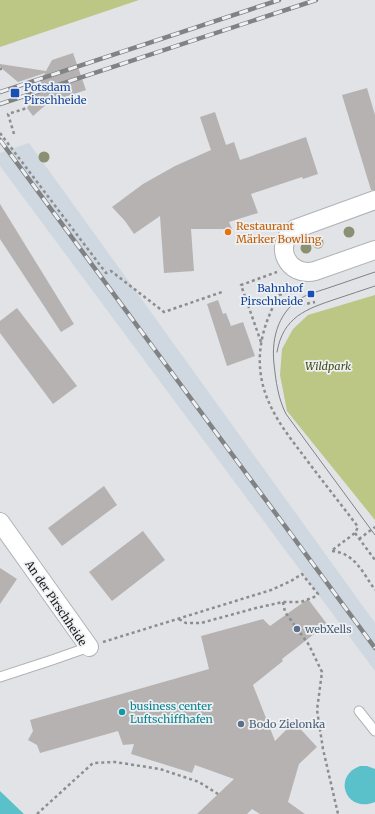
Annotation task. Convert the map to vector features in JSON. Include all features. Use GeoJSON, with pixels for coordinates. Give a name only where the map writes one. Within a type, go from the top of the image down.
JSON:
{"type":"FeatureCollection","features":[{"type":"Feature","properties":{"kind":"street"},"geometry":{"type":"LineString","coordinates":[[375,200],[298,227],[286,238],[284,250],[287,260],[294,268],[303,272],[311,272],[375,250]]}},
{"type":"Feature","properties":{"kind":"street","name":"An der Pirschheide"},"geometry":{"type":"LineString","coordinates":[[0,522],[89,647]]}},
{"type":"Feature","properties":{"kind":"lane","name":"An der Pirschheide"},"geometry":{"type":"LineString","coordinates":[[0,677],[89,647]]}},
{"type":"Feature","properties":{"kind":"lane"},"geometry":{"type":"LineString","coordinates":[[359,711],[375,732]]}},
{"type":"Feature","properties":{"kind":"path"},"geometry":{"type":"LineString","coordinates":[[14,134],[8,114],[27,108]]}},
{"type":"Feature","properties":{"kind":"path"},"geometry":{"type":"LineString","coordinates":[[0,133],[106,273],[111,271],[164,312],[222,292]]}},
{"type":"Feature","properties":{"kind":"path"},"geometry":{"type":"LineString","coordinates":[[261,343],[241,286],[294,268]]}},
{"type":"Feature","properties":{"kind":"path"},"geometry":{"type":"LineString","coordinates":[[294,268],[278,295],[269,314],[262,335],[260,371],[267,398],[272,410],[299,450],[358,527]]}},
{"type":"Feature","properties":{"kind":"path"},"geometry":{"type":"LineString","coordinates":[[290,291],[301,305],[315,302]]}},
{"type":"Feature","properties":{"kind":"path"},"geometry":{"type":"LineString","coordinates":[[299,450],[302,447]]}},
{"type":"Feature","properties":{"kind":"path"},"geometry":{"type":"LineString","coordinates":[[361,525],[355,533],[332,551],[340,552],[352,558],[375,590]]}},
{"type":"Feature","properties":{"kind":"path"},"geometry":{"type":"LineString","coordinates":[[359,539],[375,527]]}},
{"type":"Feature","properties":{"kind":"path"},"geometry":{"type":"LineString","coordinates":[[355,533],[375,560]]}},
{"type":"Feature","properties":{"kind":"path"},"geometry":{"type":"LineString","coordinates":[[89,647],[177,618],[271,590],[302,574],[318,594],[302,602],[283,602],[201,623],[186,623],[177,618]]}},
{"type":"Feature","properties":{"kind":"path"},"geometry":{"type":"LineString","coordinates":[[283,602],[286,612],[309,645],[322,672],[317,710],[323,749],[338,814]]}},
{"type":"Feature","properties":{"kind":"path"},"geometry":{"type":"LineString","coordinates":[[37,814],[93,764],[115,762],[160,769],[199,782],[218,794]]}},
{"type":"Feature","properties":{"kind":"shaded area"},"geometry":{"type":"Polygon","coordinates":[[[29,143],[375,623],[375,671],[0,166],[0,153],[29,143]]]}},
{"type":"Feature","properties":{"kind":"green space"},"geometry":{"type":"Polygon","coordinates":[[[0,0],[139,0],[0,47],[0,0]]]}},
{"type":"Feature","properties":{"kind":"green space","name":"Wildpark"},"geometry":{"type":"Polygon","coordinates":[[[375,295],[375,520],[287,411],[280,375],[282,349],[293,329],[308,315],[375,295]]]}},
{"type":"Feature","properties":{"kind":"water"},"geometry":{"type":"Polygon","coordinates":[[[360,766],[367,766],[375,769],[375,802],[365,804],[357,803],[350,799],[346,793],[346,778],[351,771],[360,766]]]}},
{"type":"Feature","properties":{"kind":"water"},"geometry":{"type":"Polygon","coordinates":[[[0,791],[1,792],[24,814],[0,814],[0,791]]]}},
{"type":"Feature","properties":{"kind":"building"},"geometry":{"type":"Polygon","coordinates":[[[73,53],[86,90],[49,102],[33,116],[27,108],[45,73],[18,82],[0,67],[0,64],[46,71],[52,60],[73,53]]]}},
{"type":"Feature","properties":{"kind":"building"},"geometry":{"type":"Polygon","coordinates":[[[367,88],[375,115],[375,190],[371,190],[342,95],[367,88]]]}},
{"type":"Feature","properties":{"kind":"building"},"geometry":{"type":"Polygon","coordinates":[[[215,112],[226,145],[234,142],[240,160],[306,137],[318,174],[303,179],[302,177],[251,194],[258,213],[229,222],[232,229],[191,229],[194,271],[164,273],[160,216],[134,234],[125,221],[112,207],[143,184],[175,166],[211,150],[200,117],[215,112]]]}},
{"type":"Feature","properties":{"kind":"building"},"geometry":{"type":"Polygon","coordinates":[[[0,204],[74,324],[61,332],[0,239],[0,204]]]}},
{"type":"Feature","properties":{"kind":"building"},"geometry":{"type":"Polygon","coordinates":[[[218,300],[223,314],[226,313],[231,326],[243,322],[255,356],[227,366],[207,304],[218,300]]]}},
{"type":"Feature","properties":{"kind":"building"},"geometry":{"type":"Polygon","coordinates":[[[17,308],[77,386],[53,404],[0,333],[0,321],[17,308]]]}},
{"type":"Feature","properties":{"kind":"building"},"geometry":{"type":"Polygon","coordinates":[[[104,486],[117,505],[62,546],[48,528],[104,486]]]}},
{"type":"Feature","properties":{"kind":"building"},"geometry":{"type":"Polygon","coordinates":[[[143,531],[165,560],[112,601],[89,572],[143,531]]]}},
{"type":"Feature","properties":{"kind":"building"},"geometry":{"type":"Polygon","coordinates":[[[0,568],[17,579],[0,604],[0,568]]]}},
{"type":"Feature","properties":{"kind":"building"},"geometry":{"type":"Polygon","coordinates":[[[308,599],[327,624],[282,659],[283,661],[253,685],[275,741],[294,722],[317,747],[299,764],[288,802],[305,814],[260,814],[252,809],[247,814],[197,814],[234,779],[195,765],[192,773],[131,754],[134,744],[123,745],[118,731],[40,753],[37,745],[28,740],[33,731],[30,720],[209,669],[201,636],[263,619],[270,626],[308,599]]]}},
{"type":"Feature","properties":{"kind":"tram line"},"geometry":{"type":"LineString","coordinates":[[375,272],[312,293],[296,302],[283,316],[279,325],[273,354],[278,390],[286,414],[375,535]]}},
{"type":"Feature","properties":{"kind":"tram line"},"geometry":{"type":"LineString","coordinates":[[277,352],[280,340],[285,330],[290,322],[298,316],[325,303],[375,286]]}},
{"type":"Feature","properties":{"kind":"railway"},"geometry":{"type":"LineString","coordinates":[[0,92],[279,0]]}},
{"type":"Feature","properties":{"kind":"railway"},"geometry":{"type":"LineString","coordinates":[[0,104],[316,0]]}},
{"type":"Feature","properties":{"kind":"railway"},"geometry":{"type":"LineString","coordinates":[[0,140],[375,648]]}},
{"type":"Feature","properties":{"kind":"place","name":"Potsdam Pirschheide"},"geometry":{"type":"Point","coordinates":[15,93]}},
{"type":"Feature","properties":{"kind":"place","name":"Restaurant Märker Bowling"},"geometry":{"type":"Point","coordinates":[228,232]}},
{"type":"Feature","properties":{"kind":"place","name":"Bahnhof Pirschheide"},"geometry":{"type":"Point","coordinates":[311,294]}},
{"type":"Feature","properties":{"kind":"place","name":"webXells"},"geometry":{"type":"Point","coordinates":[297,629]}},
{"type":"Feature","properties":{"kind":"place","name":"business center Luftschiffhafen"},"geometry":{"type":"Point","coordinates":[122,712]}},
{"type":"Feature","properties":{"kind":"place","name":"Bodo Zielonka"},"geometry":{"type":"Point","coordinates":[241,724]}}]}
